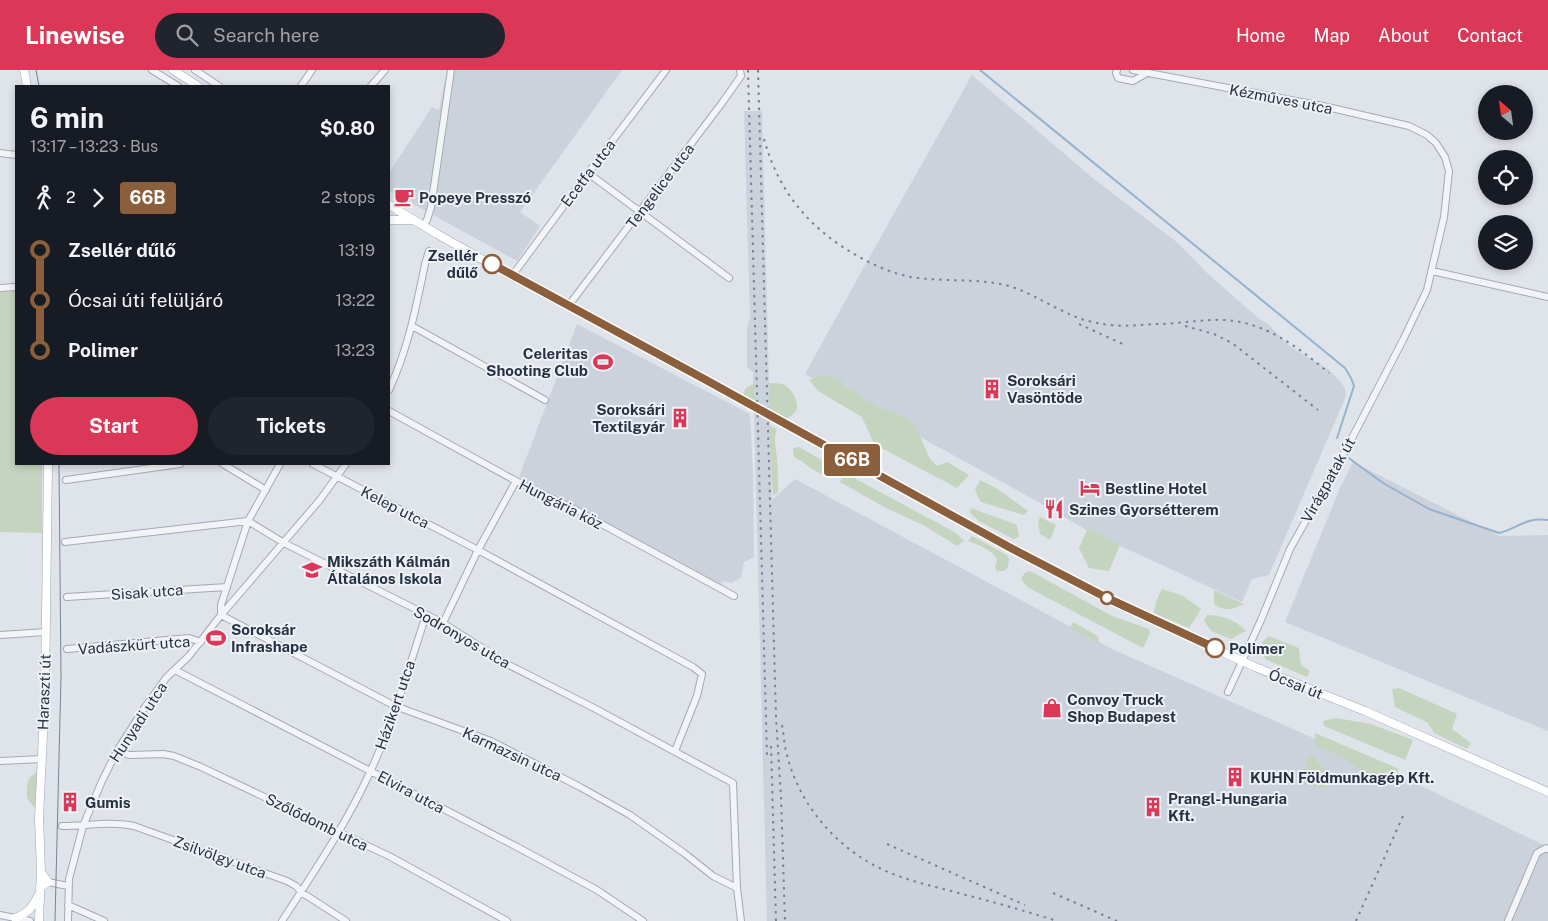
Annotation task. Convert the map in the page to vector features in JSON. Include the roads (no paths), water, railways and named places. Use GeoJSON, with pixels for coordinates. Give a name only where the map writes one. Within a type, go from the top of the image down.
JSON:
{"type":"FeatureCollection","features":[{"type":"Feature","properties":{"kind":"main road"},"geometry":{"type":"LineString","coordinates":[[24,70],[27,85]]}},
{"type":"Feature","properties":{"kind":"main road"},"geometry":{"type":"LineString","coordinates":[[173,70],[196,85]]}},
{"type":"Feature","properties":{"kind":"main road","name":"Ócsai út"},"geometry":{"type":"LineString","coordinates":[[390,206],[512,276],[706,380],[1009,547],[1107,598],[1242,661],[1365,711],[1548,792]]}},
{"type":"Feature","properties":{"kind":"main road"},"geometry":{"type":"LineString","coordinates":[[390,220],[413,220]]}},
{"type":"Feature","properties":{"kind":"main road","name":"Haraszti út"},"geometry":{"type":"LineString","coordinates":[[39,921],[48,465]]}},
{"type":"Feature","properties":{"kind":"main road"},"geometry":{"type":"LineString","coordinates":[[16,918],[30,910],[40,890],[48,882],[41,872]]}},
{"type":"Feature","properties":{"kind":"street"},"geometry":{"type":"LineString","coordinates":[[152,70],[176,85]]}},
{"type":"Feature","properties":{"kind":"street"},"geometry":{"type":"LineString","coordinates":[[195,70],[218,85]]}},
{"type":"Feature","properties":{"kind":"street"},"geometry":{"type":"LineString","coordinates":[[302,85],[312,70]]}},
{"type":"Feature","properties":{"kind":"street"},"geometry":{"type":"LineString","coordinates":[[372,85],[384,70]]}},
{"type":"Feature","properties":{"kind":"street"},"geometry":{"type":"LineString","coordinates":[[423,226],[431,207],[451,70]]}},
{"type":"Feature","properties":{"kind":"street","name":"Ecetfa utca"},"geometry":{"type":"LineString","coordinates":[[512,276],[666,70]]}},
{"type":"Feature","properties":{"kind":"street","name":"Tengelice utca"},"geometry":{"type":"LineString","coordinates":[[572,301],[742,76],[740,70]]}},
{"type":"Feature","properties":{"kind":"street"},"geometry":{"type":"LineString","coordinates":[[1117,70],[1118,78],[1133,81],[1147,73]]}},
{"type":"Feature","properties":{"kind":"street","name":"Kézműves utca"},"geometry":{"type":"LineString","coordinates":[[1133,70],[1324,106],[1409,126],[1427,135]]}},
{"type":"Feature","properties":{"kind":"street","name":"Virágpatak út"},"geometry":{"type":"LineString","coordinates":[[1228,692],[1261,620],[1290,549],[1351,440],[1407,333],[1427,290],[1444,218],[1449,171],[1442,151],[1427,135]]}},
{"type":"Feature","properties":{"kind":"street"},"geometry":{"type":"LineString","coordinates":[[0,153],[15,155]]}},
{"type":"Feature","properties":{"kind":"street"},"geometry":{"type":"LineString","coordinates":[[588,173],[729,278]]}},
{"type":"Feature","properties":{"kind":"street"},"geometry":{"type":"LineString","coordinates":[[390,388],[399,370],[412,326],[429,251]]}},
{"type":"Feature","properties":{"kind":"street"},"geometry":{"type":"LineString","coordinates":[[1432,271],[1548,297]]}},
{"type":"Feature","properties":{"kind":"street"},"geometry":{"type":"LineString","coordinates":[[0,288],[15,288]]}},
{"type":"Feature","properties":{"kind":"street"},"geometry":{"type":"LineString","coordinates":[[412,326],[545,400]]}},
{"type":"Feature","properties":{"kind":"street","name":"Hungária köz"},"geometry":{"type":"LineString","coordinates":[[390,412],[516,481],[574,509],[734,596]]}},
{"type":"Feature","properties":{"kind":"street"},"geometry":{"type":"LineString","coordinates":[[66,480],[173,465]]}},
{"type":"Feature","properties":{"kind":"street"},"geometry":{"type":"LineString","coordinates":[[225,465],[266,490]]}},
{"type":"Feature","properties":{"kind":"street","name":"Hunyadi utca"},"geometry":{"type":"LineString","coordinates":[[68,921],[68,886],[83,826],[102,781],[117,751],[144,706],[166,678],[201,642],[221,615],[221,604],[248,521],[279,465]]}},
{"type":"Feature","properties":{"kind":"street","name":"Kelep utca"},"geometry":{"type":"LineString","coordinates":[[315,465],[478,550],[693,667],[702,674],[697,696],[674,751]]}},
{"type":"Feature","properties":{"kind":"street"},"geometry":{"type":"LineString","coordinates":[[221,615],[284,543],[338,477],[345,465]]}},
{"type":"Feature","properties":{"kind":"street"},"geometry":{"type":"LineString","coordinates":[[443,622],[478,550],[516,481]]}},
{"type":"Feature","properties":{"kind":"street"},"geometry":{"type":"LineString","coordinates":[[65,542],[248,521]]}},
{"type":"Feature","properties":{"kind":"street","name":"Sodronyos utca"},"geometry":{"type":"LineString","coordinates":[[248,521],[284,543],[443,622],[509,665],[733,783],[738,888]]}},
{"type":"Feature","properties":{"kind":"street","name":"Sisak utca"},"geometry":{"type":"LineString","coordinates":[[67,597],[227,587]]}},
{"type":"Feature","properties":{"kind":"street","name":"Karmazsin utca"},"geometry":{"type":"LineString","coordinates":[[221,615],[395,706],[479,736],[563,778],[630,815],[714,876],[738,888]]}},
{"type":"Feature","properties":{"kind":"street","name":"Házikert utca"},"geometry":{"type":"LineString","coordinates":[[282,921],[339,832],[371,771],[386,733],[426,615]]}},
{"type":"Feature","properties":{"kind":"street"},"geometry":{"type":"LineString","coordinates":[[0,635],[46,632]]}},
{"type":"Feature","properties":{"kind":"street","name":"Vadászkürt utca"},"geometry":{"type":"LineString","coordinates":[[67,649],[189,638],[201,642]]}},
{"type":"Feature","properties":{"kind":"street","name":"Elvira utca"},"geometry":{"type":"LineString","coordinates":[[174,670],[597,890],[643,921]]}},
{"type":"Feature","properties":{"kind":"street","name":"Szőlődomb utca"},"geometry":{"type":"LineString","coordinates":[[117,751],[129,755],[163,754],[174,756],[201,767],[389,856],[507,921]]}},
{"type":"Feature","properties":{"kind":"street"},"geometry":{"type":"LineString","coordinates":[[0,761],[42,759]]}},
{"type":"Feature","properties":{"kind":"street","name":"Zsilvölgy utca"},"geometry":{"type":"LineString","coordinates":[[83,826],[112,824],[134,826],[287,881],[346,921]]}},
{"type":"Feature","properties":{"kind":"street"},"geometry":{"type":"LineString","coordinates":[[62,826],[83,826]]}},
{"type":"Feature","properties":{"kind":"street"},"geometry":{"type":"LineString","coordinates":[[1508,921],[1537,853],[1544,849]]}},
{"type":"Feature","properties":{"kind":"street"},"geometry":{"type":"LineString","coordinates":[[48,882],[68,886]]}},
{"type":"Feature","properties":{"kind":"street"},"geometry":{"type":"LineString","coordinates":[[738,888],[741,921]]}},
{"type":"Feature","properties":{"kind":"street"},"geometry":{"type":"LineString","coordinates":[[68,905],[104,921]]}},
{"type":"Feature","properties":{"kind":"street"},"geometry":{"type":"LineString","coordinates":[[0,915],[28,920],[39,910]]}},
{"type":"Feature","properties":{"kind":"waterway"},"geometry":{"type":"LineString","coordinates":[[980,70],[1345,368],[1354,386],[1337,438]]}},
{"type":"Feature","properties":{"kind":"waterway"},"geometry":{"type":"LineString","coordinates":[[1346,456],[1383,483],[1429,509],[1499,533],[1528,521],[1548,520]]}},
{"type":"Feature","properties":{"kind":"tram line"},"geometry":{"type":"LineString","coordinates":[[36,70],[39,85]]}},
{"type":"Feature","properties":{"kind":"tram line"},"geometry":{"type":"LineString","coordinates":[[55,921],[61,677],[59,465]]}},
{"type":"Feature","properties":{"kind":"railway"},"geometry":{"type":"LineString","coordinates":[[748,70],[767,755]]}},
{"type":"Feature","properties":{"kind":"railway"},"geometry":{"type":"LineString","coordinates":[[758,70],[776,717],[785,921]]}},
{"type":"Feature","properties":{"kind":"railway"},"geometry":{"type":"LineString","coordinates":[[764,139],[770,159],[788,194],[813,223],[843,247],[885,269],[911,277],[1005,285],[1027,293],[1074,316],[1116,326],[1218,320],[1241,322],[1269,331],[1282,338],[1329,373]]}},
{"type":"Feature","properties":{"kind":"railway"},"geometry":{"type":"LineString","coordinates":[[1079,324],[1125,345]]}},
{"type":"Feature","properties":{"kind":"railway"},"geometry":{"type":"LineString","coordinates":[[1185,326],[1214,334],[1232,343],[1318,410]]}},
{"type":"Feature","properties":{"kind":"railway"},"geometry":{"type":"LineString","coordinates":[[782,725],[785,748],[801,792],[824,825],[853,852],[870,863],[906,879],[998,903],[1057,921]]}},
{"type":"Feature","properties":{"kind":"railway"},"geometry":{"type":"LineString","coordinates":[[771,746],[776,921]]}},
{"type":"Feature","properties":{"kind":"railway"},"geometry":{"type":"LineString","coordinates":[[1356,921],[1403,816]]}},
{"type":"Feature","properties":{"kind":"railway"},"geometry":{"type":"LineString","coordinates":[[887,844],[1025,905]]}},
{"type":"Feature","properties":{"kind":"railway"},"geometry":{"type":"LineString","coordinates":[[1053,893],[1117,921]]}},
{"type":"Feature","properties":{"kind":"place","name":"Popeye Presszó"},"geometry":{"type":"Point","coordinates":[404,197]}},
{"type":"Feature","properties":{"kind":"place","name":"Zsellér dűlő"},"geometry":{"type":"Point","coordinates":[492,264]}},
{"type":"Feature","properties":{"kind":"place","name":"Celeritas Shooting Club"},"geometry":{"type":"Point","coordinates":[603,362]}},
{"type":"Feature","properties":{"kind":"place","name":"Soroksári Vasöntöde"},"geometry":{"type":"Point","coordinates":[992,389]}},
{"type":"Feature","properties":{"kind":"place","name":"Soroksári Textilgyár"},"geometry":{"type":"Point","coordinates":[680,418]}},
{"type":"Feature","properties":{"kind":"place","name":"Bestline Hotel"},"geometry":{"type":"Point","coordinates":[1090,488]}},
{"type":"Feature","properties":{"kind":"place","name":"Szines Gyorsétterem"},"geometry":{"type":"Point","coordinates":[1054,509]}},
{"type":"Feature","properties":{"kind":"place","name":"Mikszáth Kálmán Általános Iskola"},"geometry":{"type":"Point","coordinates":[312,570]}},
{"type":"Feature","properties":{"kind":"place","name":"Soroksár Infrashape"},"geometry":{"type":"Point","coordinates":[216,638]}},
{"type":"Feature","properties":{"kind":"place","name":"Polimer"},"geometry":{"type":"Point","coordinates":[1215,648]}},
{"type":"Feature","properties":{"kind":"place","name":"Convoy Truck Shop Budapest"},"geometry":{"type":"Point","coordinates":[1052,708]}},
{"type":"Feature","properties":{"kind":"place","name":"KUHN Földmunkagép Kft."},"geometry":{"type":"Point","coordinates":[1235,777]}},
{"type":"Feature","properties":{"kind":"place","name":"Gumis"},"geometry":{"type":"Point","coordinates":[70,802]}},
{"type":"Feature","properties":{"kind":"place","name":"Prangl-Hungaria Kft."},"geometry":{"type":"Point","coordinates":[1153,807]}}]}
